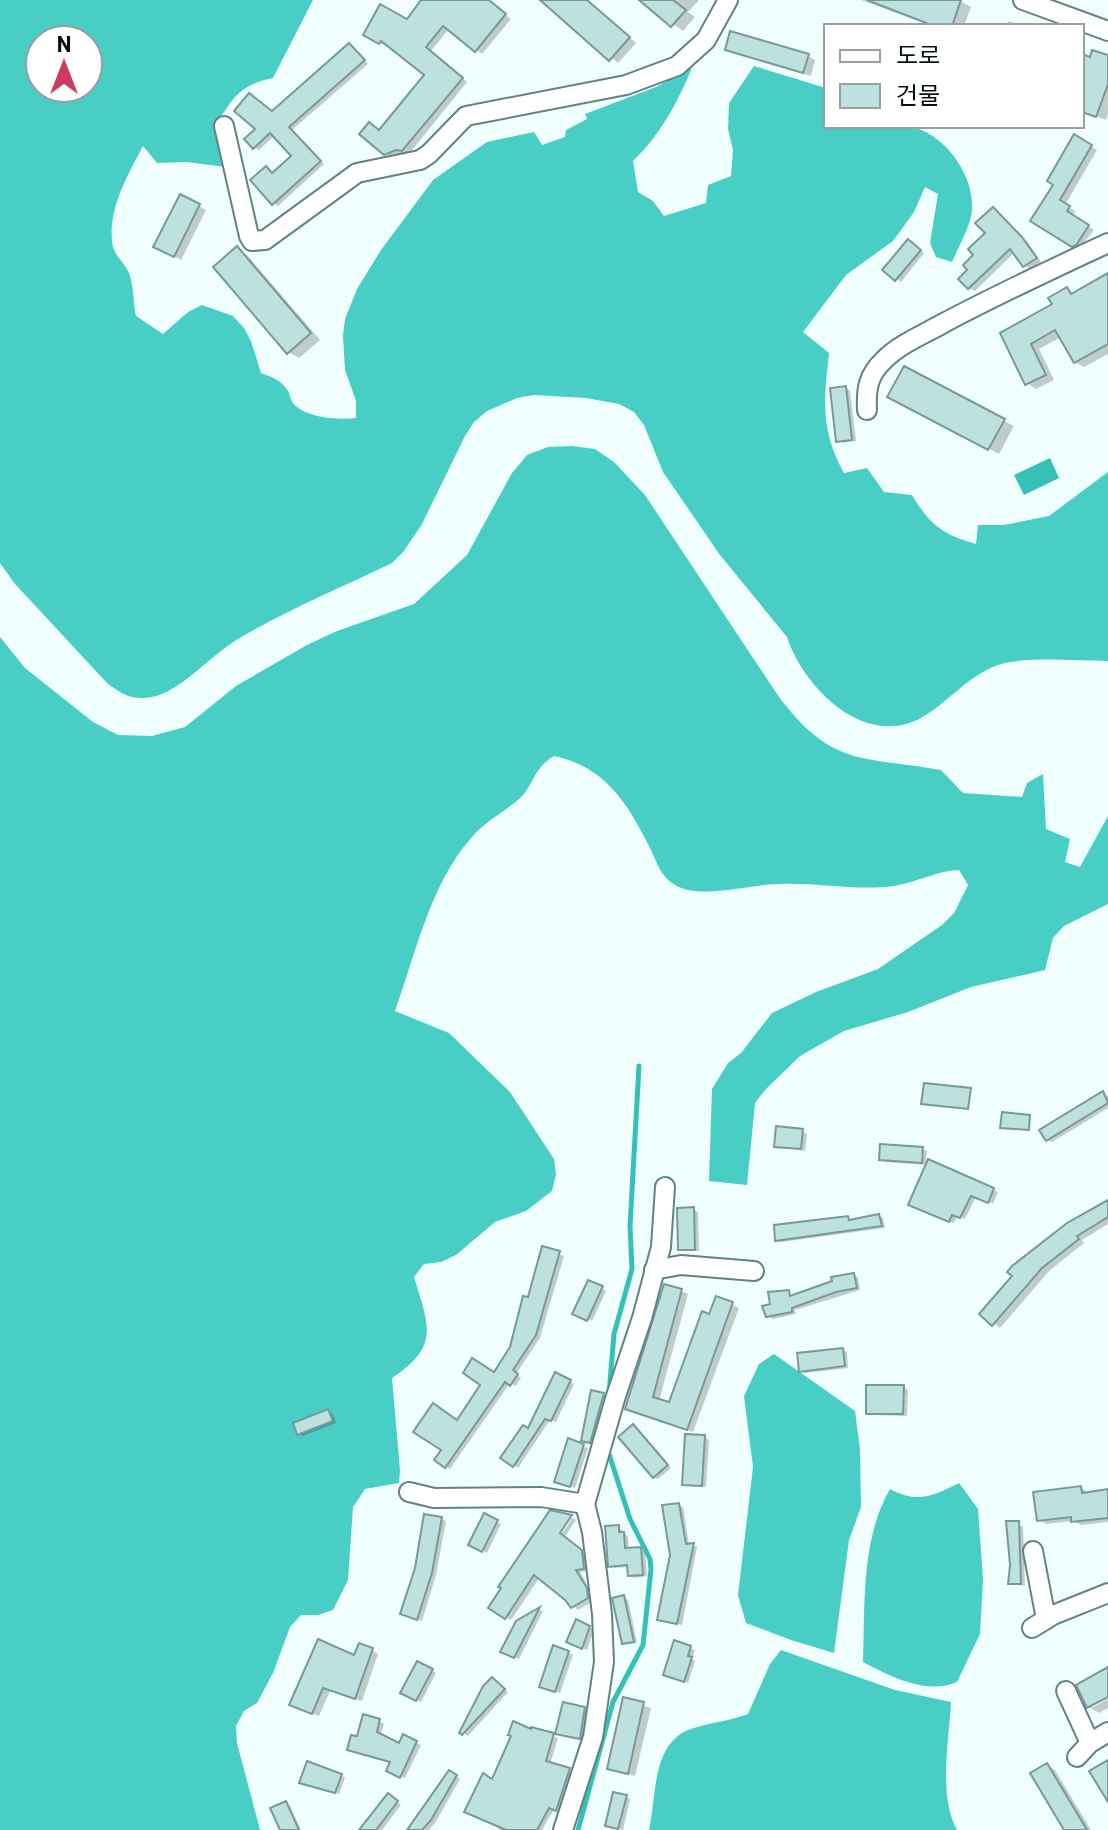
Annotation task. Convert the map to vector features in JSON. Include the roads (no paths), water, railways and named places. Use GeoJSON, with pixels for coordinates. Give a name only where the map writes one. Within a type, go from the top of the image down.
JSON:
{"type":"FeatureCollection","features":[{"type":"Feature","properties":{"kind":"street"},"geometry":{"type":"LineString","coordinates":[[224,126],[249,236],[252,241],[265,240],[357,173],[420,160],[466,116],[626,85],[677,66],[706,40],[728,0]]}},
{"type":"Feature","properties":{"kind":"street"},"geometry":{"type":"LineString","coordinates":[[1023,0],[1108,31]]}},
{"type":"Feature","properties":{"kind":"street"},"geometry":{"type":"LineString","coordinates":[[867,410],[866,388],[870,378],[883,360],[900,347],[1108,243]]}},
{"type":"Feature","properties":{"kind":"street"},"geometry":{"type":"LineString","coordinates":[[563,1830],[593,1737],[604,1662],[602,1614],[592,1532],[585,1504],[661,1247],[665,1187]]}},
{"type":"Feature","properties":{"kind":"street"},"geometry":{"type":"LineString","coordinates":[[654,1270],[681,1265],[754,1271]]}},
{"type":"Feature","properties":{"kind":"street"},"geometry":{"type":"LineString","coordinates":[[409,1492],[434,1498],[541,1497],[585,1504]]}},
{"type":"Feature","properties":{"kind":"street"},"geometry":{"type":"LineString","coordinates":[[1033,1551],[1039,1624],[1108,1593]]}},
{"type":"Feature","properties":{"kind":"street"},"geometry":{"type":"LineString","coordinates":[[1066,1691],[1090,1743]]}},
{"type":"Feature","properties":{"kind":"street"},"geometry":{"type":"LineString","coordinates":[[1077,1757],[1090,1743],[1108,1732]]}},
{"type":"Feature","properties":{"kind":"waterway"},"geometry":{"type":"LineString","coordinates":[[609,1394],[614,1334],[632,1269],[630,1226],[639,1066]]}},
{"type":"Feature","properties":{"kind":"waterway"},"geometry":{"type":"LineString","coordinates":[[578,1830],[613,1702],[643,1645],[651,1569],[650,1559],[630,1519],[609,1454]]}}]}
